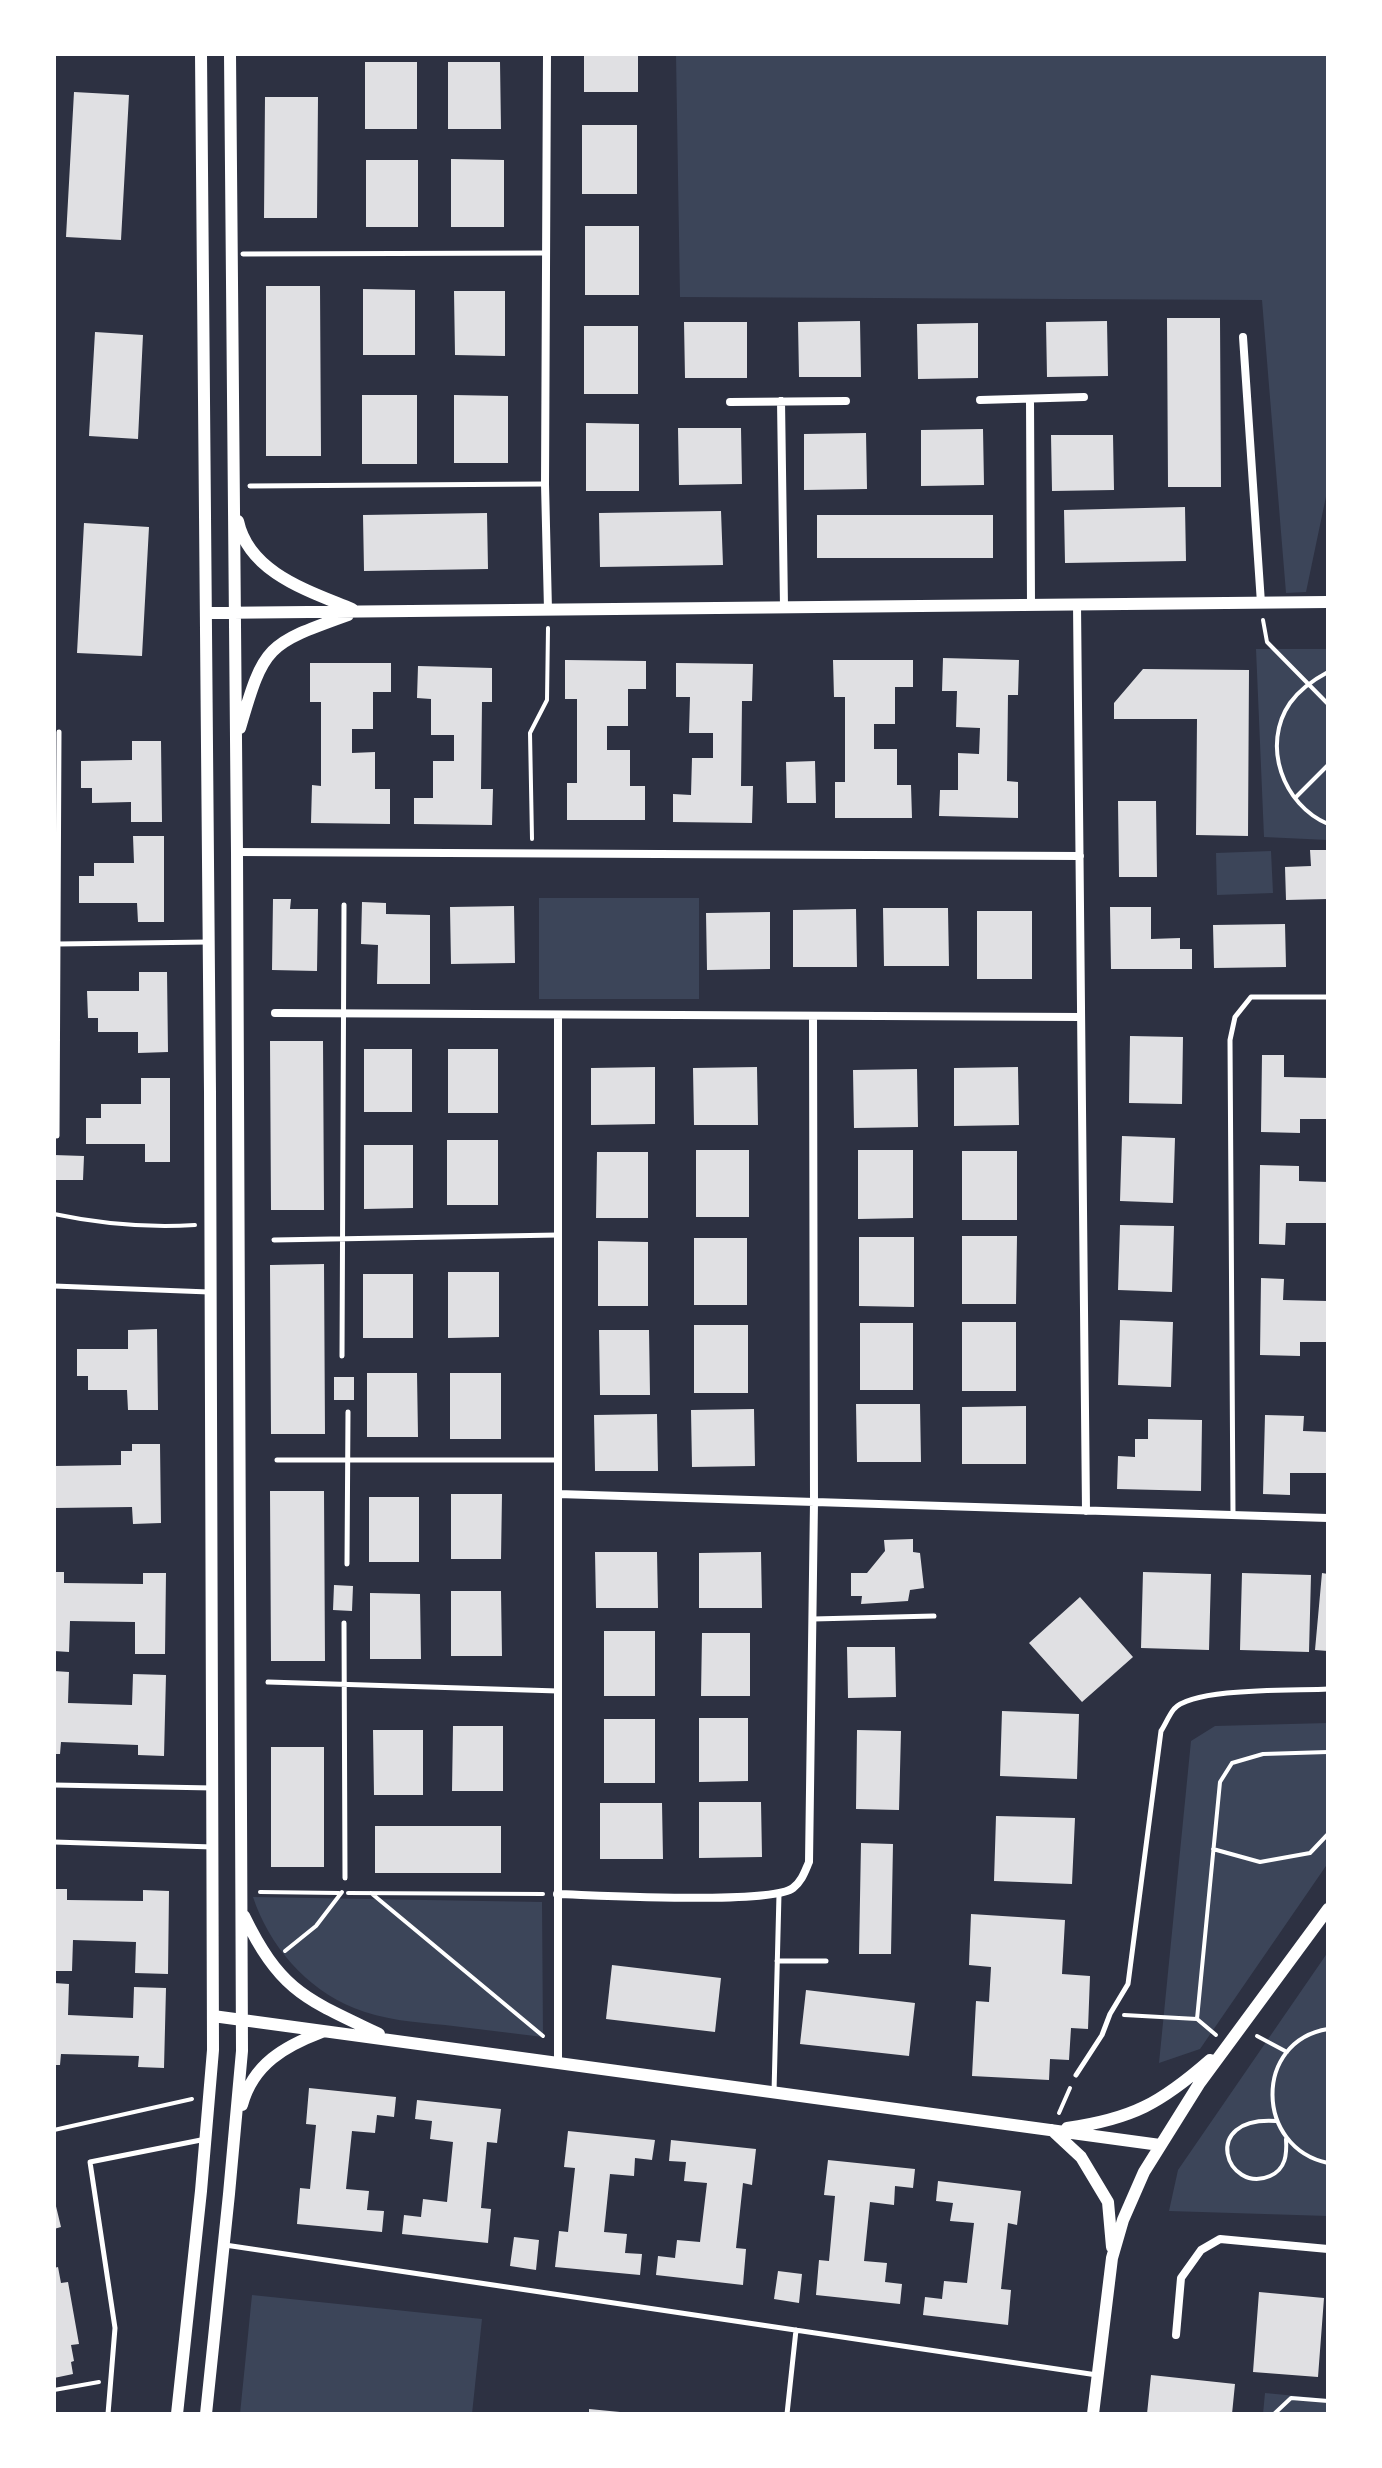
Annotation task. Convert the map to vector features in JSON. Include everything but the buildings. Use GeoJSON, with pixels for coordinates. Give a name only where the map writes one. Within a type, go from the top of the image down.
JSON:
{"type":"FeatureCollection","features":[{"type":"Feature","properties":{"kind":"street"},"geometry":{"type":"LineString","coordinates":[[177,2414],[207,2138],[213,2016],[207,613],[201,54]]}},
{"type":"Feature","properties":{"kind":"street"},"geometry":{"type":"LineString","coordinates":[[206,2414],[236,2127],[242,2020],[230,54]]}},
{"type":"Feature","properties":{"kind":"street"},"geometry":{"type":"LineString","coordinates":[[547,54],[545,484],[548,610]]}},
{"type":"Feature","properties":{"kind":"street"},"geometry":{"type":"LineString","coordinates":[[1243,337],[1261,603]]}},
{"type":"Feature","properties":{"kind":"street"},"geometry":{"type":"LineString","coordinates":[[980,400],[1084,397]]}},
{"type":"Feature","properties":{"kind":"street"},"geometry":{"type":"LineString","coordinates":[[1030,399],[1031,605]]}},
{"type":"Feature","properties":{"kind":"street"},"geometry":{"type":"LineString","coordinates":[[781,401],[784,607]]}},
{"type":"Feature","properties":{"kind":"street"},"geometry":{"type":"LineString","coordinates":[[730,402],[846,401]]}},
{"type":"Feature","properties":{"kind":"street"},"geometry":{"type":"LineString","coordinates":[[234,501],[240,528],[261,562],[299,586],[358,612]]}},
{"type":"Feature","properties":{"kind":"street"},"geometry":{"type":"LineString","coordinates":[[207,613],[1328,602]]}},
{"type":"Feature","properties":{"kind":"street"},"geometry":{"type":"LineString","coordinates":[[1077,604],[1086,1511]]}},
{"type":"Feature","properties":{"kind":"street"},"geometry":{"type":"LineString","coordinates":[[236,741],[254,680],[272,650],[295,634],[358,612]]}},
{"type":"Feature","properties":{"kind":"street"},"geometry":{"type":"LineString","coordinates":[[237,852],[1080,856]]}},
{"type":"Feature","properties":{"kind":"street"},"geometry":{"type":"LineString","coordinates":[[275,1013],[1081,1017]]}},
{"type":"Feature","properties":{"kind":"street"},"geometry":{"type":"LineString","coordinates":[[558,1015],[558,2063]]}},
{"type":"Feature","properties":{"kind":"street"},"geometry":{"type":"LineString","coordinates":[[557,1894],[759,1897],[792,1889],[802,1879],[809,1862],[814,1502],[813,1016]]}},
{"type":"Feature","properties":{"kind":"street"},"geometry":{"type":"LineString","coordinates":[[558,1494],[1328,1518]]}},
{"type":"Feature","properties":{"kind":"street"},"geometry":{"type":"LineString","coordinates":[[242,1896],[244,1916],[270,1963],[292,1988],[312,2002],[393,2040]]}},
{"type":"Feature","properties":{"kind":"street"},"geometry":{"type":"LineString","coordinates":[[1093,2414],[1112,2258],[1123,2220],[1144,2172],[1227,2045],[1328,1909]]}},
{"type":"Feature","properties":{"kind":"street"},"geometry":{"type":"LineString","coordinates":[[213,2016],[1160,2145]]}},
{"type":"Feature","properties":{"kind":"street"},"geometry":{"type":"LineString","coordinates":[[236,2127],[244,2098],[258,2073],[290,2044],[324,2031]]}},
{"type":"Feature","properties":{"kind":"street"},"geometry":{"type":"LineString","coordinates":[[1052,2130],[1102,2123],[1146,2106],[1174,2091],[1227,2045]]}},
{"type":"Feature","properties":{"kind":"street"},"geometry":{"type":"LineString","coordinates":[[1052,2130],[1081,2157],[1108,2202],[1112,2258]]}},
{"type":"Feature","properties":{"kind":"street"},"geometry":{"type":"LineString","coordinates":[[1176,2335],[1181,2278],[1201,2250],[1220,2239],[1328,2249]]}},
{"type":"Feature","properties":{"kind":"lane"},"geometry":{"type":"LineString","coordinates":[[243,254],[547,253]]}},
{"type":"Feature","properties":{"kind":"lane"},"geometry":{"type":"LineString","coordinates":[[250,486],[545,484]]}},
{"type":"Feature","properties":{"kind":"lane"},"geometry":{"type":"LineString","coordinates":[[57,1136],[59,732]]}},
{"type":"Feature","properties":{"kind":"lane"},"geometry":{"type":"LineString","coordinates":[[342,1356],[344,905]]}},
{"type":"Feature","properties":{"kind":"lane"},"geometry":{"type":"LineString","coordinates":[[58,944],[209,942]]}},
{"type":"Feature","properties":{"kind":"lane"},"geometry":{"type":"LineString","coordinates":[[1233,1515],[1230,1040],[1235,1017],[1251,997],[1328,997]]}},
{"type":"Feature","properties":{"kind":"lane"},"geometry":{"type":"LineString","coordinates":[[274,1240],[558,1235]]}},
{"type":"Feature","properties":{"kind":"lane"},"geometry":{"type":"LineString","coordinates":[[54,1286],[211,1292]]}},
{"type":"Feature","properties":{"kind":"lane"},"geometry":{"type":"LineString","coordinates":[[347,1564],[348,1412]]}},
{"type":"Feature","properties":{"kind":"lane"},"geometry":{"type":"LineString","coordinates":[[277,1460],[558,1460]]}},
{"type":"Feature","properties":{"kind":"lane"},"geometry":{"type":"LineString","coordinates":[[813,1619],[934,1616]]}},
{"type":"Feature","properties":{"kind":"lane"},"geometry":{"type":"LineString","coordinates":[[344,1623],[345,1878]]}},
{"type":"Feature","properties":{"kind":"lane"},"geometry":{"type":"LineString","coordinates":[[268,1682],[558,1691]]}},
{"type":"Feature","properties":{"kind":"lane"},"geometry":{"type":"LineString","coordinates":[[1076,2075],[1102,2035],[1110,2014],[1128,1984],[1161,1731],[1174,1709],[1192,1698],[1215,1694],[1328,1689]]}},
{"type":"Feature","properties":{"kind":"lane"},"geometry":{"type":"LineString","coordinates":[[54,1785],[213,1788]]}},
{"type":"Feature","properties":{"kind":"lane"},"geometry":{"type":"LineString","coordinates":[[54,1842],[213,1847]]}},
{"type":"Feature","properties":{"kind":"lane"},"geometry":{"type":"LineString","coordinates":[[774,2092],[779,1894]]}},
{"type":"Feature","properties":{"kind":"lane"},"geometry":{"type":"LineString","coordinates":[[777,1961],[826,1961]]}},
{"type":"Feature","properties":{"kind":"lane"},"geometry":{"type":"LineString","coordinates":[[108,2414],[115,2328],[90,2162],[207,2138]]}},
{"type":"Feature","properties":{"kind":"lane"},"geometry":{"type":"LineString","coordinates":[[224,2244],[1098,2375]]}},
{"type":"Feature","properties":{"kind":"lane"},"geometry":{"type":"LineString","coordinates":[[787,2414],[796,2330]]}},
{"type":"Feature","properties":{"kind":"path"},"geometry":{"type":"LineString","coordinates":[[1261,603],[1267,642],[1328,704]]}},
{"type":"Feature","properties":{"kind":"path"},"geometry":{"type":"LineString","coordinates":[[533,853],[530,733],[547,700],[548,610]]}},
{"type":"Feature","properties":{"kind":"path"},"geometry":{"type":"LineString","coordinates":[[1328,672],[1308,683],[1289,704],[1278,731],[1277,759],[1284,783],[1301,806],[1328,824]]}},
{"type":"Feature","properties":{"kind":"path"},"geometry":{"type":"LineString","coordinates":[[1295,798],[1328,765]]}},
{"type":"Feature","properties":{"kind":"path"},"geometry":{"type":"LineString","coordinates":[[54,1214],[91,1222],[147,1228],[210,1224]]}},
{"type":"Feature","properties":{"kind":"path"},"geometry":{"type":"LineString","coordinates":[[1110,2014],[1197,2019],[1220,1782],[1232,1763],[1263,1754],[1328,1752]]}},
{"type":"Feature","properties":{"kind":"path"},"geometry":{"type":"LineString","coordinates":[[1213,1849],[1260,1862],[1310,1853],[1328,1834]]}},
{"type":"Feature","properties":{"kind":"path"},"geometry":{"type":"LineString","coordinates":[[270,1963],[316,1926],[342,1893],[345,1878]]}},
{"type":"Feature","properties":{"kind":"path"},"geometry":{"type":"LineString","coordinates":[[371,1893],[557,2047]]}},
{"type":"Feature","properties":{"kind":"path"},"geometry":{"type":"LineString","coordinates":[[242,1896],[557,1894]]}},
{"type":"Feature","properties":{"kind":"path"},"geometry":{"type":"LineString","coordinates":[[1241,2027],[1287,2052]]}},
{"type":"Feature","properties":{"kind":"path"},"geometry":{"type":"LineString","coordinates":[[1328,2029],[1305,2037],[1287,2052],[1275,2073],[1271,2097],[1276,2121],[1294,2148],[1315,2160],[1328,2163]]}},
{"type":"Feature","properties":{"kind":"path"},"geometry":{"type":"LineString","coordinates":[[1052,2130],[1076,2075]]}},
{"type":"Feature","properties":{"kind":"path"},"geometry":{"type":"LineString","coordinates":[[54,2130],[210,2095]]}},
{"type":"Feature","properties":{"kind":"path"},"geometry":{"type":"LineString","coordinates":[[1276,2121],[1248,2121],[1232,2134],[1228,2154],[1234,2169],[1252,2180],[1276,2173],[1287,2156],[1286,2136]]}},
{"type":"Feature","properties":{"kind":"path"},"geometry":{"type":"LineString","coordinates":[[54,2390],[111,2380]]}},
{"type":"Feature","properties":{"kind":"path"},"geometry":{"type":"LineString","coordinates":[[1274,2414],[1291,2398],[1328,2401]]}},
{"type":"Feature","properties":{"kind":"shaded area"},"geometry":{"type":"Polygon","coordinates":[[[676,54],[1328,54],[1328,487],[1306,592],[1286,593],[1262,300],[680,297],[676,54]]]}},
{"type":"Feature","properties":{"kind":"shaded area"},"geometry":{"type":"Polygon","coordinates":[[[1256,649],[1328,649],[1328,840],[1264,837],[1256,649]]]}},
{"type":"Feature","properties":{"kind":"shaded area"},"geometry":{"type":"Polygon","coordinates":[[[1271,851],[1273,893],[1217,895],[1216,853],[1271,851]]]}},
{"type":"Feature","properties":{"kind":"shaded area"},"geometry":{"type":"Polygon","coordinates":[[[539,898],[699,898],[699,999],[539,999],[539,898]]]}},
{"type":"Feature","properties":{"kind":"shaded area"},"geometry":{"type":"Polygon","coordinates":[[[1328,1723],[1328,1863],[1200,2049],[1159,2063],[1191,1741],[1215,1726],[1328,1723]]]}},
{"type":"Feature","properties":{"kind":"shaded area"},"geometry":{"type":"Polygon","coordinates":[[[253,1897],[542,1902],[543,2037],[387,2018],[354,2008],[320,1989],[291,1963],[269,1932],[253,1897]]]}},
{"type":"Feature","properties":{"kind":"shaded area"},"geometry":{"type":"Polygon","coordinates":[[[1328,1952],[1328,2216],[1169,2211],[1178,2170],[1328,1952]]]}},
{"type":"Feature","properties":{"kind":"shaded area"},"geometry":{"type":"Polygon","coordinates":[[[252,2295],[482,2319],[472,2414],[240,2414],[252,2295]]]}},
{"type":"Feature","properties":{"kind":"shaded area"},"geometry":{"type":"Polygon","coordinates":[[[1265,2393],[1328,2399],[1328,2414],[1263,2414],[1265,2393]]]}}]}
